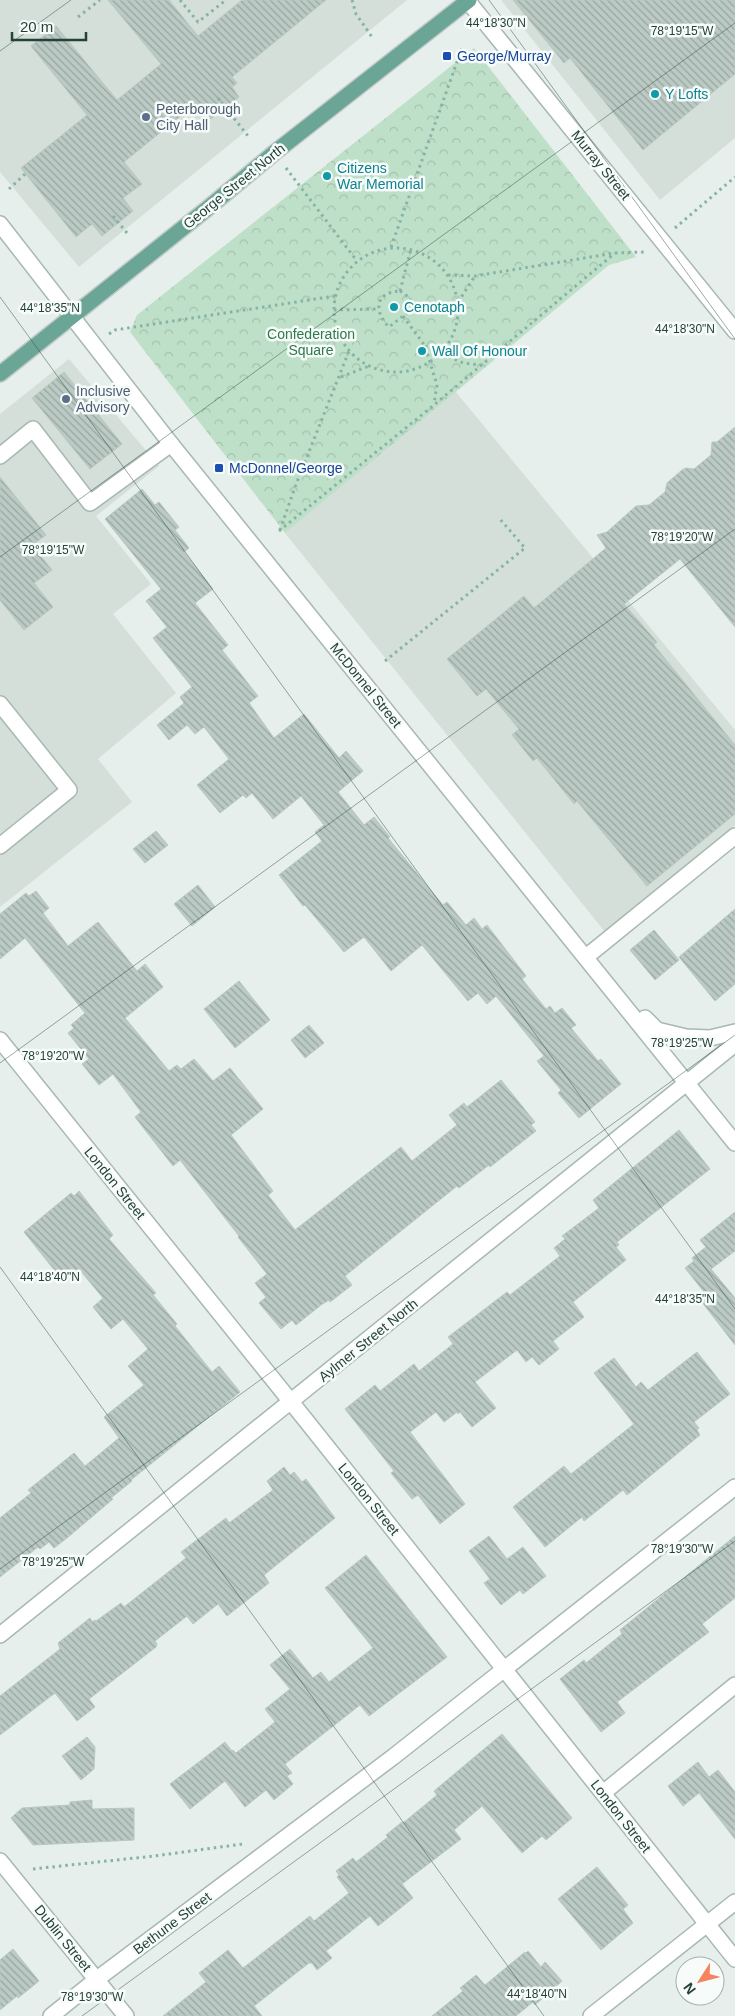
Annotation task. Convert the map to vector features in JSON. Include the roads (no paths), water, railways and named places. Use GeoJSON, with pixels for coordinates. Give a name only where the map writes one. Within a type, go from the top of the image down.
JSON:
{"type":"FeatureCollection","features":[{"type":"Feature","properties":{"kind":"main road","name":"George Street North"},"geometry":{"type":"LineString","coordinates":[[0,374],[274,153],[468,0]]}},
{"type":"Feature","properties":{"kind":"street","name":"Murray Street"},"geometry":{"type":"LineString","coordinates":[[468,0],[735,331]]}},
{"type":"Feature","properties":{"kind":"street","name":"McDonnel Street"},"geometry":{"type":"LineString","coordinates":[[0,224],[171,444],[735,1143]]}},
{"type":"Feature","properties":{"kind":"street"},"geometry":{"type":"LineString","coordinates":[[0,456],[33,429],[90,503],[171,444]]}},
{"type":"Feature","properties":{"kind":"street"},"geometry":{"type":"LineString","coordinates":[[0,704],[69,790],[0,846]]}},
{"type":"Feature","properties":{"kind":"street"},"geometry":{"type":"LineString","coordinates":[[586,956],[735,836]]}},
{"type":"Feature","properties":{"kind":"street"},"geometry":{"type":"LineString","coordinates":[[607,983],[658,1030],[686,1037],[710,1038],[735,1032]]}},
{"type":"Feature","properties":{"kind":"street","name":"London Street"},"geometry":{"type":"LineString","coordinates":[[0,1040],[505,1669],[735,1960]]}},
{"type":"Feature","properties":{"kind":"street","name":"Aylmer Street North"},"geometry":{"type":"LineString","coordinates":[[0,1635],[735,1044]]}},
{"type":"Feature","properties":{"kind":"street","name":"Bethune Street"},"geometry":{"type":"LineString","coordinates":[[50,2016],[295,1832],[735,1488]]}},
{"type":"Feature","properties":{"kind":"street"},"geometry":{"type":"LineString","coordinates":[[603,1793],[735,1685]]}},
{"type":"Feature","properties":{"kind":"street","name":"Dublin Street"},"geometry":{"type":"LineString","coordinates":[[5,1866],[126,2016]]}},
{"type":"Feature","properties":{"kind":"street"},"geometry":{"type":"LineString","coordinates":[[591,2016],[735,1902]]}},
{"type":"Feature","properties":{"kind":"place","name":"George/Murray"},"geometry":{"type":"Point","coordinates":[447,56]}},
{"type":"Feature","properties":{"kind":"place","name":"Y Lofts"},"geometry":{"type":"Point","coordinates":[655,94]}},
{"type":"Feature","properties":{"kind":"place","name":"Peterborough City Hall"},"geometry":{"type":"Point","coordinates":[146,117]}},
{"type":"Feature","properties":{"kind":"place","name":"Citizens War Memorial"},"geometry":{"type":"Point","coordinates":[327,176]}},
{"type":"Feature","properties":{"kind":"place","name":"Cenotaph"},"geometry":{"type":"Point","coordinates":[394,307]}},
{"type":"Feature","properties":{"kind":"place","name":"Wall Of Honour"},"geometry":{"type":"Point","coordinates":[422,351]}},
{"type":"Feature","properties":{"kind":"place","name":"Inclusive Advisory"},"geometry":{"type":"Point","coordinates":[66,399]}},
{"type":"Feature","properties":{"kind":"place","name":"McDonnel/George"},"geometry":{"type":"Point","coordinates":[219,468]}},
{"type":"Feature","properties":{"kind":"park label","name":"Confederation Square"},"geometry":{"type":"Point","coordinates":[311,342]}}]}
